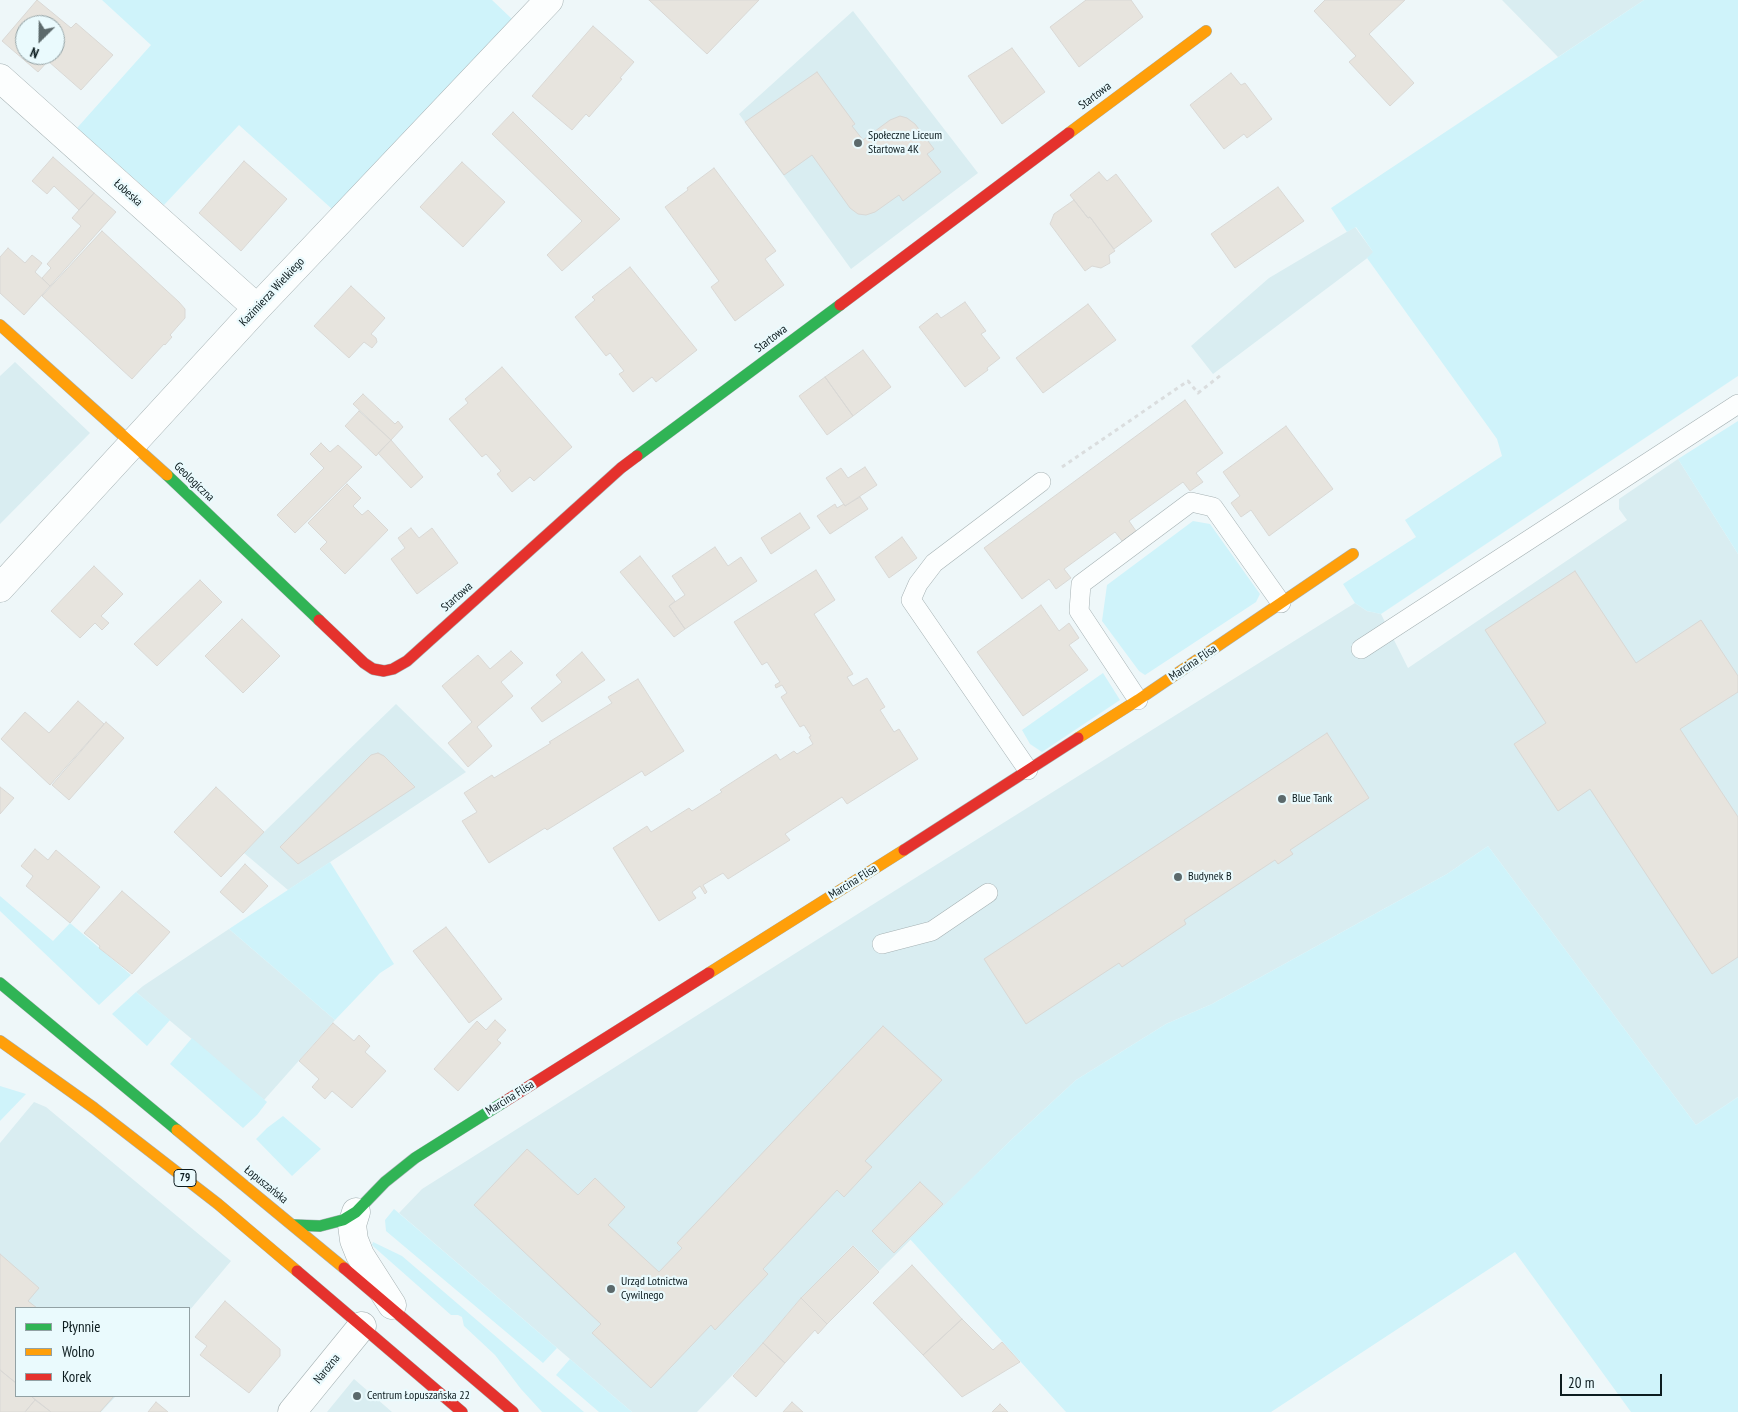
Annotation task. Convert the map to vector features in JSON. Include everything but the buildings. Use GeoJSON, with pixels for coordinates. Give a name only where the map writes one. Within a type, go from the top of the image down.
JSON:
{"type":"FeatureCollection","features":[{"type":"Feature","properties":{"kind":"street","name":"Kazimierza Wielkiego"},"geometry":{"type":"LineString","coordinates":[[0,588],[257,308],[549,0]]}},
{"type":"Feature","properties":{"kind":"street","name":"Startowa"},"geometry":{"type":"LineString","coordinates":[[364,663],[373,669],[384,671],[393,669],[407,661],[621,468],[1206,31]]}},
{"type":"Feature","properties":{"kind":"street","name":"Łobeska"},"geometry":{"type":"LineString","coordinates":[[0,78],[257,308]]}},
{"type":"Feature","properties":{"kind":"street","name":"Geologiczna"},"geometry":{"type":"LineString","coordinates":[[0,325],[134,444],[364,663]]}},
{"type":"Feature","properties":{"kind":"street","name":"Marcina Flisa"},"geometry":{"type":"LineString","coordinates":[[293,1225],[311,1227],[328,1225],[343,1220],[356,1212],[384,1182],[415,1158],[1138,700],[1353,554]]}},
{"type":"Feature","properties":{"kind":"street"},"geometry":{"type":"LineString","coordinates":[[18,982],[60,1034]]}},
{"type":"Feature","properties":{"kind":"street","name":"Łopuszańska"},"geometry":{"type":"LineString","coordinates":[[0,983],[293,1225],[512,1412]]}},
{"type":"Feature","properties":{"kind":"street","name":"79"},"geometry":{"type":"LineString","coordinates":[[0,1041],[94,1108],[210,1198],[462,1412]]}},
{"type":"Feature","properties":{"kind":"street"},"geometry":{"type":"LineString","coordinates":[[356,1212],[352,1225],[354,1240],[360,1256],[398,1314]]}},
{"type":"Feature","properties":{"kind":"street","name":"Narożna"},"geometry":{"type":"LineString","coordinates":[[292,1412],[362,1326]]}},
{"type":"Feature","properties":{"kind":"lane"},"geometry":{"type":"LineString","coordinates":[[1361,649],[1738,404]]}},
{"type":"Feature","properties":{"kind":"lane"},"geometry":{"type":"LineString","coordinates":[[1028,770],[911,600],[918,584],[934,563],[1041,482]]}},
{"type":"Feature","properties":{"kind":"lane"},"geometry":{"type":"LineString","coordinates":[[1138,700],[1079,610],[1080,584],[1191,502],[1213,508],[1282,603]]}},
{"type":"Feature","properties":{"kind":"lane"},"geometry":{"type":"LineString","coordinates":[[882,944],[932,930],[988,893]]}},
{"type":"Feature","properties":{"kind":"path"},"geometry":{"type":"LineString","coordinates":[[1041,482],[1188,382],[1198,393],[1221,375]]}},
{"type":"Feature","properties":{"kind":"shaded area"},"geometry":{"type":"Polygon","coordinates":[[[102,0],[492,0],[512,19],[332,209],[239,125],[164,205],[77,128],[151,45],[102,0]]]}},
{"type":"Feature","properties":{"kind":"shaded area"},"geometry":{"type":"Polygon","coordinates":[[[1502,0],[1644,0],[1558,57],[1502,0]]]}},
{"type":"Feature","properties":{"kind":"shaded area"},"geometry":{"type":"Polygon","coordinates":[[[1644,0],[1738,0],[1738,376],[1381,614],[1367,611],[1355,603],[1343,584],[1416,537],[1405,520],[1502,456],[1497,439],[1367,258],[1373,252],[1356,227],[1347,232],[1331,208],[1644,0]]]}},
{"type":"Feature","properties":{"kind":"shaded area","name":"Społeczne Liceum Startowa 4K"},"geometry":{"type":"Polygon","coordinates":[[[853,11],[978,173],[851,269],[739,114],[853,11]]]}},
{"type":"Feature","properties":{"kind":"shaded area"},"geometry":{"type":"Polygon","coordinates":[[[1355,227],[1374,253],[1213,374],[1191,346],[1269,278],[1355,227]]]}},
{"type":"Feature","properties":{"kind":"shaded area"},"geometry":{"type":"Polygon","coordinates":[[[15,362],[90,433],[0,524],[0,376],[15,362]]]}},
{"type":"Feature","properties":{"kind":"shaded area"},"geometry":{"type":"Polygon","coordinates":[[[1738,421],[1738,554],[1678,459],[1738,421]]]}},
{"type":"Feature","properties":{"kind":"shaded area"},"geometry":{"type":"Polygon","coordinates":[[[1678,459],[1738,554],[1738,1097],[1696,1125],[1488,846],[1447,874],[1212,1004],[1166,1024],[1076,1080],[1012,1139],[879,1271],[853,1245],[800,1299],[763,1343],[697,1412],[632,1412],[399,1213],[422,1189],[1355,603],[1367,611],[1381,614],[1408,668],[1627,520],[1619,509],[1619,499],[1678,459]]]}},
{"type":"Feature","properties":{"kind":"shaded area"},"geometry":{"type":"Polygon","coordinates":[[[1193,521],[1210,524],[1260,594],[1256,602],[1145,675],[1139,671],[1102,621],[1107,585],[1193,521]]]}},
{"type":"Feature","properties":{"kind":"shaded area"},"geometry":{"type":"Polygon","coordinates":[[[1103,673],[1120,700],[1042,752],[1030,744],[1022,730],[1103,673]]]}},
{"type":"Feature","properties":{"kind":"shaded area"},"geometry":{"type":"Polygon","coordinates":[[[396,704],[466,772],[288,890],[244,853],[396,704]]]}},
{"type":"Feature","properties":{"kind":"shaded area"},"geometry":{"type":"Polygon","coordinates":[[[1488,846],[1696,1125],[1738,1097],[1738,1412],[1631,1412],[1515,1252],[1271,1412],[1066,1412],[910,1239],[1012,1139],[1076,1080],[1166,1024],[1212,1004],[1447,874],[1488,846]]]}},
{"type":"Feature","properties":{"kind":"shaded area"},"geometry":{"type":"Polygon","coordinates":[[[330,862],[394,964],[380,973],[335,1020],[229,929],[330,862]]]}},
{"type":"Feature","properties":{"kind":"shaded area"},"geometry":{"type":"Polygon","coordinates":[[[0,896],[53,941],[70,923],[131,975],[99,1005],[0,911],[0,896]]]}},
{"type":"Feature","properties":{"kind":"shaded area"},"geometry":{"type":"Polygon","coordinates":[[[229,929],[335,1020],[264,1100],[136,992],[229,929]]]}},
{"type":"Feature","properties":{"kind":"shaded area"},"geometry":{"type":"Polygon","coordinates":[[[136,992],[170,1020],[147,1046],[112,1014],[136,992]]]}},
{"type":"Feature","properties":{"kind":"shaded area"},"geometry":{"type":"Polygon","coordinates":[[[192,1038],[267,1102],[243,1128],[170,1064],[192,1038]]]}},
{"type":"Feature","properties":{"kind":"shaded area"},"geometry":{"type":"Polygon","coordinates":[[[0,1086],[26,1094],[0,1121],[0,1086]]]}},
{"type":"Feature","properties":{"kind":"shaded area"},"geometry":{"type":"Polygon","coordinates":[[[34,1102],[46,1107],[231,1261],[190,1310],[190,1307],[15,1307],[15,1397],[115,1397],[101,1412],[0,1412],[0,1143],[34,1102]]]}},
{"type":"Feature","properties":{"kind":"shaded area"},"geometry":{"type":"Polygon","coordinates":[[[283,1116],[321,1149],[292,1176],[256,1139],[283,1116]]]}},
{"type":"Feature","properties":{"kind":"shaded area"},"geometry":{"type":"Polygon","coordinates":[[[394,1209],[557,1348],[543,1363],[386,1231],[385,1220],[394,1209]]]}},
{"type":"Feature","properties":{"kind":"shaded area"},"geometry":{"type":"Polygon","coordinates":[[[373,1242],[402,1256],[584,1412],[542,1412],[521,1389],[495,1355],[464,1326],[462,1317],[451,1315],[374,1247],[372,1245],[373,1242]]]}},
{"type":"Feature","properties":{"kind":"shaded area"},"geometry":{"type":"Polygon","coordinates":[[[570,1359],[632,1412],[599,1412],[556,1375],[570,1359]]]}},
{"type":"Feature","properties":{"kind":"shaded area","name":"Centrum Łopuszańska 22"},"geometry":{"type":"Polygon","coordinates":[[[354,1379],[392,1412],[327,1412],[354,1379]]]}},
{"type":"Feature","properties":{"kind":"traffic: fast"},"geometry":{"type":"LineString","coordinates":[[637,456],[840,305]]}},
{"type":"Feature","properties":{"kind":"traffic: fast"},"geometry":{"type":"LineString","coordinates":[[167,475],[319,620]]}},
{"type":"Feature","properties":{"kind":"traffic: fast"},"geometry":{"type":"LineString","coordinates":[[0,983],[177,1130]]}},
{"type":"Feature","properties":{"kind":"traffic: fast"},"geometry":{"type":"LineString","coordinates":[[293,1225],[320,1226],[343,1220],[356,1212],[385,1182],[415,1158],[504,1102]]}},
{"type":"Feature","properties":{"kind":"traffic: slow"},"geometry":{"type":"LineString","coordinates":[[1069,133],[1206,31]]}},
{"type":"Feature","properties":{"kind":"traffic: slow"},"geometry":{"type":"LineString","coordinates":[[0,325],[167,475]]}},
{"type":"Feature","properties":{"kind":"traffic: slow"},"geometry":{"type":"LineString","coordinates":[[1078,738],[1138,700],[1353,554]]}},
{"type":"Feature","properties":{"kind":"traffic: slow"},"geometry":{"type":"LineString","coordinates":[[709,973],[904,850]]}},
{"type":"Feature","properties":{"kind":"traffic: slow"},"geometry":{"type":"LineString","coordinates":[[0,1041],[94,1108],[218,1204],[297,1271]]}},
{"type":"Feature","properties":{"kind":"traffic: slow"},"geometry":{"type":"LineString","coordinates":[[177,1130],[344,1268]]}},
{"type":"Feature","properties":{"kind":"traffic: jam"},"geometry":{"type":"LineString","coordinates":[[840,305],[1069,133]]}},
{"type":"Feature","properties":{"kind":"traffic: jam"},"geometry":{"type":"LineString","coordinates":[[319,620],[364,663],[373,669],[384,671],[393,669],[407,661],[621,468],[637,456]]}},
{"type":"Feature","properties":{"kind":"traffic: jam"},"geometry":{"type":"LineString","coordinates":[[904,850],[1078,738]]}},
{"type":"Feature","properties":{"kind":"traffic: jam"},"geometry":{"type":"LineString","coordinates":[[504,1102],[709,973]]}},
{"type":"Feature","properties":{"kind":"traffic: jam"},"geometry":{"type":"LineString","coordinates":[[344,1268],[513,1412]]}},
{"type":"Feature","properties":{"kind":"traffic: jam"},"geometry":{"type":"LineString","coordinates":[[297,1271],[462,1412]]}},
{"type":"Feature","properties":{"kind":"place","name":"Społeczne Liceum Startowa 4K"},"geometry":{"type":"Point","coordinates":[858,143]}},
{"type":"Feature","properties":{"kind":"place","name":"Blue Tank"},"geometry":{"type":"Point","coordinates":[1282,799]}},
{"type":"Feature","properties":{"kind":"place","name":"Budynek B"},"geometry":{"type":"Point","coordinates":[1178,877]}},
{"type":"Feature","properties":{"kind":"place","name":"Urząd Lotnictwa Cywilnego"},"geometry":{"type":"Point","coordinates":[611,1289]}},
{"type":"Feature","properties":{"kind":"place","name":"Centrum Łopuszańska 22"},"geometry":{"type":"Point","coordinates":[357,1396]}}]}
